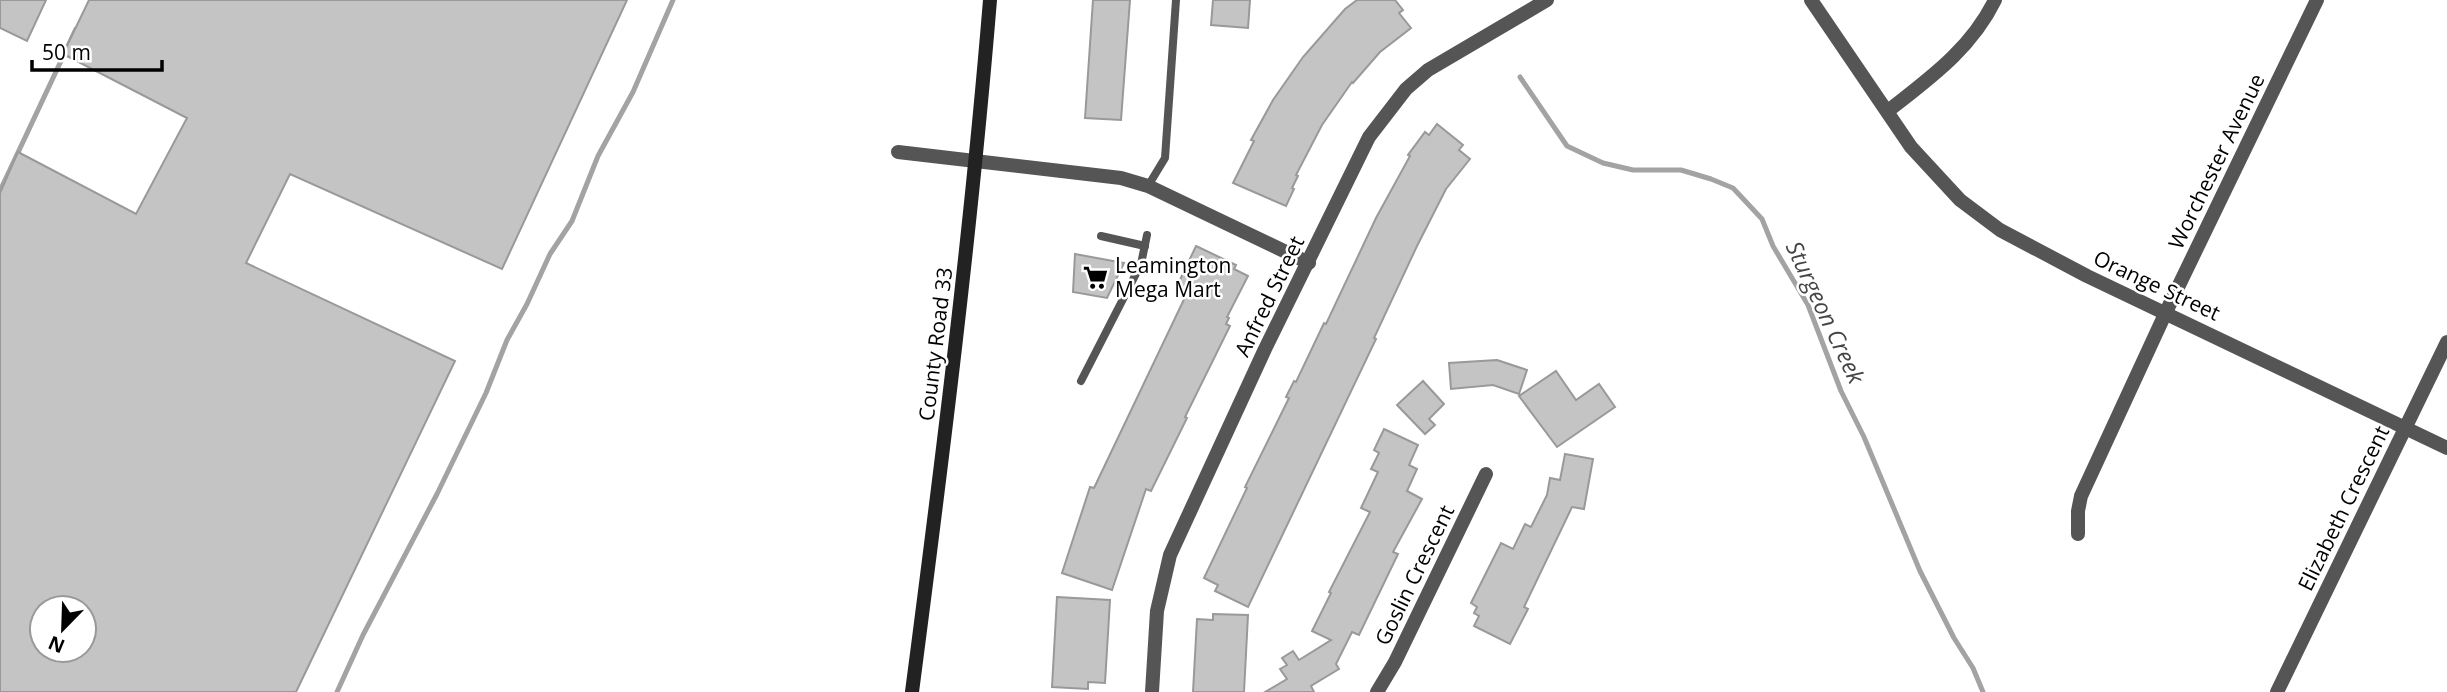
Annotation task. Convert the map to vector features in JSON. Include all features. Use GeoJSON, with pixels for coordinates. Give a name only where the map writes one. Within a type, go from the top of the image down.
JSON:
{"type":"FeatureCollection","features":[{"type":"Feature","properties":{"kind":"main road","name":"County Road 33"},"geometry":{"type":"LineString","coordinates":[[912,692],[977,161],[990,0]]}},
{"type":"Feature","properties":{"kind":"street","name":"Anfred Street"},"geometry":{"type":"LineString","coordinates":[[1152,692],[1157,611],[1170,555],[1265,349],[1369,137],[1406,89],[1428,70],[1547,0]]}},
{"type":"Feature","properties":{"kind":"street","name":"Orange Street"},"geometry":{"type":"LineString","coordinates":[[1811,0],[1911,147],[1951,191],[2000,230],[2087,276],[2447,448]]}},
{"type":"Feature","properties":{"kind":"street"},"geometry":{"type":"LineString","coordinates":[[1888,111],[1943,68],[1966,46],[1995,0]]}},
{"type":"Feature","properties":{"kind":"street","name":"Worchester Avenue"},"geometry":{"type":"LineString","coordinates":[[2078,534],[2081,496],[2166,312],[2318,0]]}},
{"type":"Feature","properties":{"kind":"street"},"geometry":{"type":"LineString","coordinates":[[898,152],[1121,178],[1148,186],[1308,262]]}},
{"type":"Feature","properties":{"kind":"street","name":"Elizabeth Crescent"},"geometry":{"type":"LineString","coordinates":[[2277,692],[2447,342]]}},
{"type":"Feature","properties":{"kind":"street","name":"Goslin Crescent"},"geometry":{"type":"LineString","coordinates":[[1377,692],[1395,662],[1486,474]]}},
{"type":"Feature","properties":{"kind":"lane"},"geometry":{"type":"LineString","coordinates":[[1148,186],[1165,158],[1176,0]]}},
{"type":"Feature","properties":{"kind":"lane"},"geometry":{"type":"LineString","coordinates":[[1082,381],[1141,264],[1147,235]]}},
{"type":"Feature","properties":{"kind":"lane"},"geometry":{"type":"LineString","coordinates":[[1101,236],[1145,246]]}},
{"type":"Feature","properties":{"kind":"building"},"geometry":{"type":"Polygon","coordinates":[[[0,0],[46,0],[27,41],[0,28],[0,0]]]}},
{"type":"Feature","properties":{"kind":"building"},"geometry":{"type":"Polygon","coordinates":[[[89,0],[627,0],[502,269],[290,174],[246,263],[455,361],[296,692],[0,692],[0,193],[18,152],[136,214],[187,118],[63,54],[89,0]]]}},
{"type":"Feature","properties":{"kind":"building"},"geometry":{"type":"Polygon","coordinates":[[[1093,0],[1130,0],[1121,120],[1085,118],[1093,0]]]}},
{"type":"Feature","properties":{"kind":"building"},"geometry":{"type":"Polygon","coordinates":[[[1213,0],[1250,0],[1248,28],[1211,25],[1213,0]]]}},
{"type":"Feature","properties":{"kind":"building"},"geometry":{"type":"Polygon","coordinates":[[[1357,0],[1395,0],[1403,10],[1399,13],[1411,28],[1380,52],[1352,82],[1322,125],[1296,175],[1298,176],[1292,188],[1294,189],[1286,206],[1233,183],[1254,141],[1251,140],[1273,100],[1303,57],[1345,9],[1357,0]]]}},
{"type":"Feature","properties":{"kind":"building"},"geometry":{"type":"Polygon","coordinates":[[[1437,124],[1463,145],[1459,150],[1470,159],[1446,189],[1417,246],[1374,338],[1376,339],[1248,607],[1215,591],[1218,585],[1204,578],[1289,398],[1286,397],[1324,323],[1326,324],[1376,218],[1410,156],[1408,155],[1425,132],[1429,135],[1437,124]]]}},
{"type":"Feature","properties":{"kind":"building"},"geometry":{"type":"Polygon","coordinates":[[[1196,246],[1236,265],[1234,269],[1248,276],[1227,317],[1229,318],[1226,324],[1230,326],[1185,417],[1187,418],[1151,491],[1146,489],[1112,590],[1062,573],[1090,487],[1094,488],[1188,291],[1177,286],[1196,246]]]}},
{"type":"Feature","properties":{"kind":"building","name":"Leamington Mega Mart"},"geometry":{"type":"Polygon","coordinates":[[[1075,254],[1124,263],[1107,298],[1073,292],[1075,254]]]}},
{"type":"Feature","properties":{"kind":"building"},"geometry":{"type":"Polygon","coordinates":[[[1497,360],[1527,370],[1519,394],[1493,385],[1451,389],[1449,363],[1497,360]]]}},
{"type":"Feature","properties":{"kind":"building"},"geometry":{"type":"Polygon","coordinates":[[[1556,371],[1576,400],[1599,384],[1615,407],[1557,447],[1519,396],[1556,371]]]}},
{"type":"Feature","properties":{"kind":"building"},"geometry":{"type":"Polygon","coordinates":[[[1423,381],[1444,404],[1429,419],[1435,425],[1425,434],[1397,405],[1423,381]]]}},
{"type":"Feature","properties":{"kind":"building"},"geometry":{"type":"Polygon","coordinates":[[[1384,429],[1418,445],[1409,465],[1417,469],[1407,491],[1422,499],[1393,552],[1398,554],[1359,635],[1352,632],[1336,664],[1339,669],[1311,686],[1314,692],[1265,692],[1287,679],[1280,669],[1287,665],[1282,658],[1293,651],[1299,660],[1331,640],[1312,631],[1370,512],[1361,508],[1378,472],[1371,469],[1379,453],[1374,450],[1384,429]]]}},
{"type":"Feature","properties":{"kind":"building"},"geometry":{"type":"Polygon","coordinates":[[[1565,454],[1593,459],[1584,509],[1572,507],[1524,607],[1528,609],[1510,644],[1474,626],[1479,616],[1474,613],[1477,607],[1471,603],[1501,543],[1513,549],[1525,524],[1531,527],[1547,495],[1550,478],[1560,480],[1565,454]]]}},
{"type":"Feature","properties":{"kind":"building"},"geometry":{"type":"Polygon","coordinates":[[[1057,597],[1110,600],[1105,683],[1088,682],[1088,689],[1052,687],[1057,597]]]}},
{"type":"Feature","properties":{"kind":"building"},"geometry":{"type":"Polygon","coordinates":[[[1213,614],[1248,615],[1244,692],[1193,692],[1197,619],[1213,620],[1213,614]]]}},
{"type":"Feature","properties":{"kind":"waterway"},"geometry":{"type":"LineString","coordinates":[[337,692],[363,635],[486,393],[507,340],[550,254],[572,221],[598,156],[633,92],[673,0]]}},
{"type":"Feature","properties":{"kind":"waterway"},"geometry":{"type":"LineString","coordinates":[[0,191],[76,29]]}},
{"type":"Feature","properties":{"kind":"waterway","name":"Sturgeon Creek"},"geometry":{"type":"LineString","coordinates":[[1520,77],[1567,146],[1603,163],[1633,170],[1681,170],[1711,179],[1733,188],[1762,219],[1773,246],[1808,305],[1841,391],[1864,437],[1920,571],[1954,638],[1973,668],[1983,692]]}},
{"type":"Feature","properties":{"kind":"place","name":"Leamington Mega Mart"},"geometry":{"type":"Point","coordinates":[1095,277]}}]}
